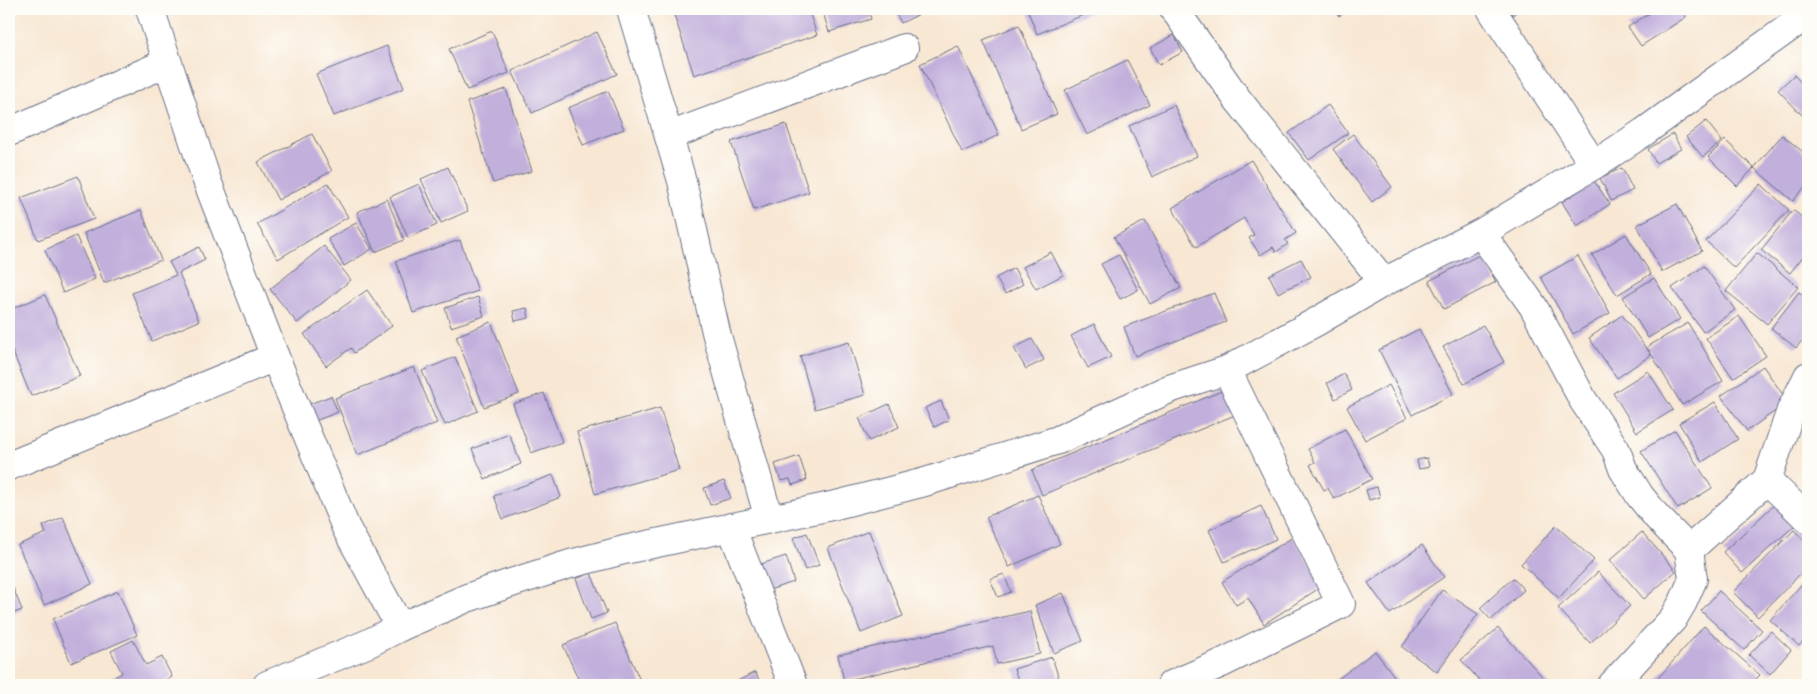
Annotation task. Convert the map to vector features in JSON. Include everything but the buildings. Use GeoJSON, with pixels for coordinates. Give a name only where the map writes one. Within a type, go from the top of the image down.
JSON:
{"type":"FeatureCollection","features":[{"type":"Feature","properties":{"kind":"street"},"geometry":{"type":"LineString","coordinates":[[150,9],[206,178],[275,356],[346,528],[400,626]]}},
{"type":"Feature","properties":{"kind":"street"},"geometry":{"type":"LineString","coordinates":[[631,9],[682,181],[716,332],[768,519]]}},
{"type":"Feature","properties":{"kind":"street"},"geometry":{"type":"LineString","coordinates":[[1174,9],[1238,100],[1384,282]]}},
{"type":"Feature","properties":{"kind":"street"},"geometry":{"type":"LineString","coordinates":[[1491,9],[1594,165]]}},
{"type":"Feature","properties":{"kind":"street"},"geometry":{"type":"LineString","coordinates":[[276,684],[369,643],[400,626],[467,598],[570,564],[836,505],[925,482],[1058,440],[1169,389],[1227,370],[1316,322],[1384,282],[1481,233],[1594,165],[1644,132],[1808,14]]}},
{"type":"Feature","properties":{"kind":"street"},"geometry":{"type":"LineString","coordinates":[[668,136],[904,48]]}},
{"type":"Feature","properties":{"kind":"street"},"geometry":{"type":"LineString","coordinates":[[9,132],[166,62]]}},
{"type":"Feature","properties":{"kind":"street"},"geometry":{"type":"LineString","coordinates":[[1481,233],[1533,306],[1583,400],[1616,450],[1623,469],[1640,496],[1688,550],[1693,579],[1684,602],[1673,619],[1623,681]]}},
{"type":"Feature","properties":{"kind":"street"},"geometry":{"type":"LineString","coordinates":[[9,466],[275,356]]}},
{"type":"Feature","properties":{"kind":"street"},"geometry":{"type":"LineString","coordinates":[[1171,685],[1222,663],[1341,604],[1227,370]]}},
{"type":"Feature","properties":{"kind":"street"},"geometry":{"type":"LineString","coordinates":[[1688,550],[1767,480],[1791,410],[1808,376]]}},
{"type":"Feature","properties":{"kind":"street"},"geometry":{"type":"LineString","coordinates":[[1767,480],[1808,519]]}},
{"type":"Feature","properties":{"kind":"street"},"geometry":{"type":"LineString","coordinates":[[731,527],[793,685]]}}]}
